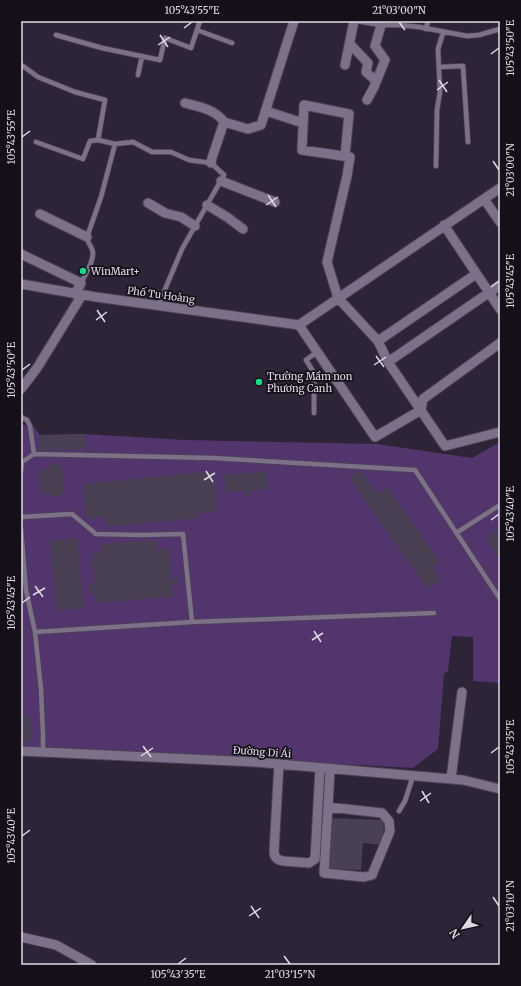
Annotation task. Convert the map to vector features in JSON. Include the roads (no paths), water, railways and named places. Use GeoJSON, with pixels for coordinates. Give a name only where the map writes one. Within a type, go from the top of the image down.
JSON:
{"type":"FeatureCollection","features":[{"type":"Feature","properties":{"kind":"street"},"geometry":{"type":"LineString","coordinates":[[185,103],[209,109],[224,122],[248,129],[262,125],[294,21]]}},
{"type":"Feature","properties":{"kind":"street"},"geometry":{"type":"LineString","coordinates":[[345,65],[355,21]]}},
{"type":"Feature","properties":{"kind":"street"},"geometry":{"type":"LineString","coordinates":[[367,100],[385,60],[375,46],[381,25]]}},
{"type":"Feature","properties":{"kind":"street"},"geometry":{"type":"LineString","coordinates":[[350,44],[368,63],[366,72],[376,81]]}},
{"type":"Feature","properties":{"kind":"street"},"geometry":{"type":"LineString","coordinates":[[345,156],[349,114],[304,105],[302,150],[350,157],[348,176],[327,262],[338,298],[378,341],[388,362],[445,446],[500,432]]}},
{"type":"Feature","properties":{"kind":"street"},"geometry":{"type":"LineString","coordinates":[[266,111],[303,123]]}},
{"type":"Feature","properties":{"kind":"street"},"geometry":{"type":"LineString","coordinates":[[211,164],[224,122]]}},
{"type":"Feature","properties":{"kind":"street"},"geometry":{"type":"LineString","coordinates":[[221,181],[275,202]]}},
{"type":"Feature","properties":{"kind":"street"},"geometry":{"type":"LineString","coordinates":[[500,188],[299,325],[375,437],[421,410],[423,399],[500,343]]}},
{"type":"Feature","properties":{"kind":"street"},"geometry":{"type":"LineString","coordinates":[[484,199],[500,222]]}},
{"type":"Feature","properties":{"kind":"street"},"geometry":{"type":"LineString","coordinates":[[148,203],[165,213],[181,217],[195,226]]}},
{"type":"Feature","properties":{"kind":"street"},"geometry":{"type":"LineString","coordinates":[[207,205],[228,217],[243,229]]}},
{"type":"Feature","properties":{"kind":"street"},"geometry":{"type":"LineString","coordinates":[[40,214],[87,237]]}},
{"type":"Feature","properties":{"kind":"street"},"geometry":{"type":"LineString","coordinates":[[444,225],[500,309]]}},
{"type":"Feature","properties":{"kind":"street"},"geometry":{"type":"LineString","coordinates":[[21,254],[80,283],[79,294],[38,368],[21,389]]}},
{"type":"Feature","properties":{"kind":"street"},"geometry":{"type":"LineString","coordinates":[[378,341],[476,274]]}},
{"type":"Feature","properties":{"kind":"street","name":"Phố Tu Hoàng"},"geometry":{"type":"LineString","coordinates":[[21,284],[158,306],[299,325]]}},
{"type":"Feature","properties":{"kind":"street"},"geometry":{"type":"LineString","coordinates":[[388,362],[500,285]]}},
{"type":"Feature","properties":{"kind":"street"},"geometry":{"type":"LineString","coordinates":[[451,779],[462,692]]}},
{"type":"Feature","properties":{"kind":"street","name":"Đường Di Ái"},"geometry":{"type":"LineString","coordinates":[[21,751],[279,764],[462,780],[500,789]]}},
{"type":"Feature","properties":{"kind":"street"},"geometry":{"type":"LineString","coordinates":[[279,764],[274,856],[283,861],[309,863],[315,858],[320,768]]}},
{"type":"Feature","properties":{"kind":"street"},"geometry":{"type":"LineString","coordinates":[[328,807],[382,813],[389,821],[390,831],[372,875],[364,877],[324,874],[330,769]]}},
{"type":"Feature","properties":{"kind":"street"},"geometry":{"type":"LineString","coordinates":[[21,937],[56,945],[92,965]]}},
{"type":"Feature","properties":{"kind":"lane"},"geometry":{"type":"LineString","coordinates":[[56,35],[102,48],[160,60],[165,38],[191,48],[200,21]]}},
{"type":"Feature","properties":{"kind":"lane"},"geometry":{"type":"LineString","coordinates":[[355,21],[381,25],[403,23],[443,33],[468,36],[479,35],[500,29]]}},
{"type":"Feature","properties":{"kind":"lane"},"geometry":{"type":"LineString","coordinates":[[426,29],[428,21]]}},
{"type":"Feature","properties":{"kind":"lane"},"geometry":{"type":"LineString","coordinates":[[197,30],[232,43]]}},
{"type":"Feature","properties":{"kind":"lane"},"geometry":{"type":"LineString","coordinates":[[436,166],[437,110],[440,92],[438,49],[443,33]]}},
{"type":"Feature","properties":{"kind":"lane"},"geometry":{"type":"LineString","coordinates":[[138,75],[142,56]]}},
{"type":"Feature","properties":{"kind":"lane"},"geometry":{"type":"LineString","coordinates":[[23,66],[38,77],[75,92],[105,100],[98,140]]}},
{"type":"Feature","properties":{"kind":"lane"},"geometry":{"type":"LineString","coordinates":[[439,67],[462,66],[468,142]]}},
{"type":"Feature","properties":{"kind":"lane"},"geometry":{"type":"LineString","coordinates":[[36,142],[83,158],[90,141],[98,140],[115,144],[133,142],[152,152],[171,152],[189,160],[211,164],[224,175],[182,249],[158,306]]}},
{"type":"Feature","properties":{"kind":"lane"},"geometry":{"type":"LineString","coordinates":[[80,283],[92,259],[93,250],[88,243],[87,237],[101,197],[115,144]]}},
{"type":"Feature","properties":{"kind":"lane"},"geometry":{"type":"LineString","coordinates":[[314,413],[314,373],[306,360],[317,352]]}},
{"type":"Feature","properties":{"kind":"lane"},"geometry":{"type":"LineString","coordinates":[[21,417],[27,420],[30,426],[34,454]]}},
{"type":"Feature","properties":{"kind":"lane"},"geometry":{"type":"LineString","coordinates":[[21,472],[22,462],[34,454],[213,458],[415,470],[499,596]]}},
{"type":"Feature","properties":{"kind":"lane"},"geometry":{"type":"LineString","coordinates":[[456,533],[500,505]]}},
{"type":"Feature","properties":{"kind":"lane"},"geometry":{"type":"LineString","coordinates":[[21,517],[72,514],[96,534],[184,534],[192,622]]}},
{"type":"Feature","properties":{"kind":"lane"},"geometry":{"type":"LineString","coordinates":[[21,529],[23,590],[35,632],[41,689],[43,735],[42,752]]}},
{"type":"Feature","properties":{"kind":"lane"},"geometry":{"type":"LineString","coordinates":[[35,632],[192,622],[434,613]]}},
{"type":"Feature","properties":{"kind":"lane"},"geometry":{"type":"LineString","coordinates":[[399,811],[405,801],[413,776]]}},
{"type":"Feature","properties":{"kind":"place","name":"WinMart+"},"geometry":{"type":"Point","coordinates":[83,271]}},
{"type":"Feature","properties":{"kind":"place","name":"Trường Mầm non Phương Canh"},"geometry":{"type":"Point","coordinates":[259,382]}}]}
